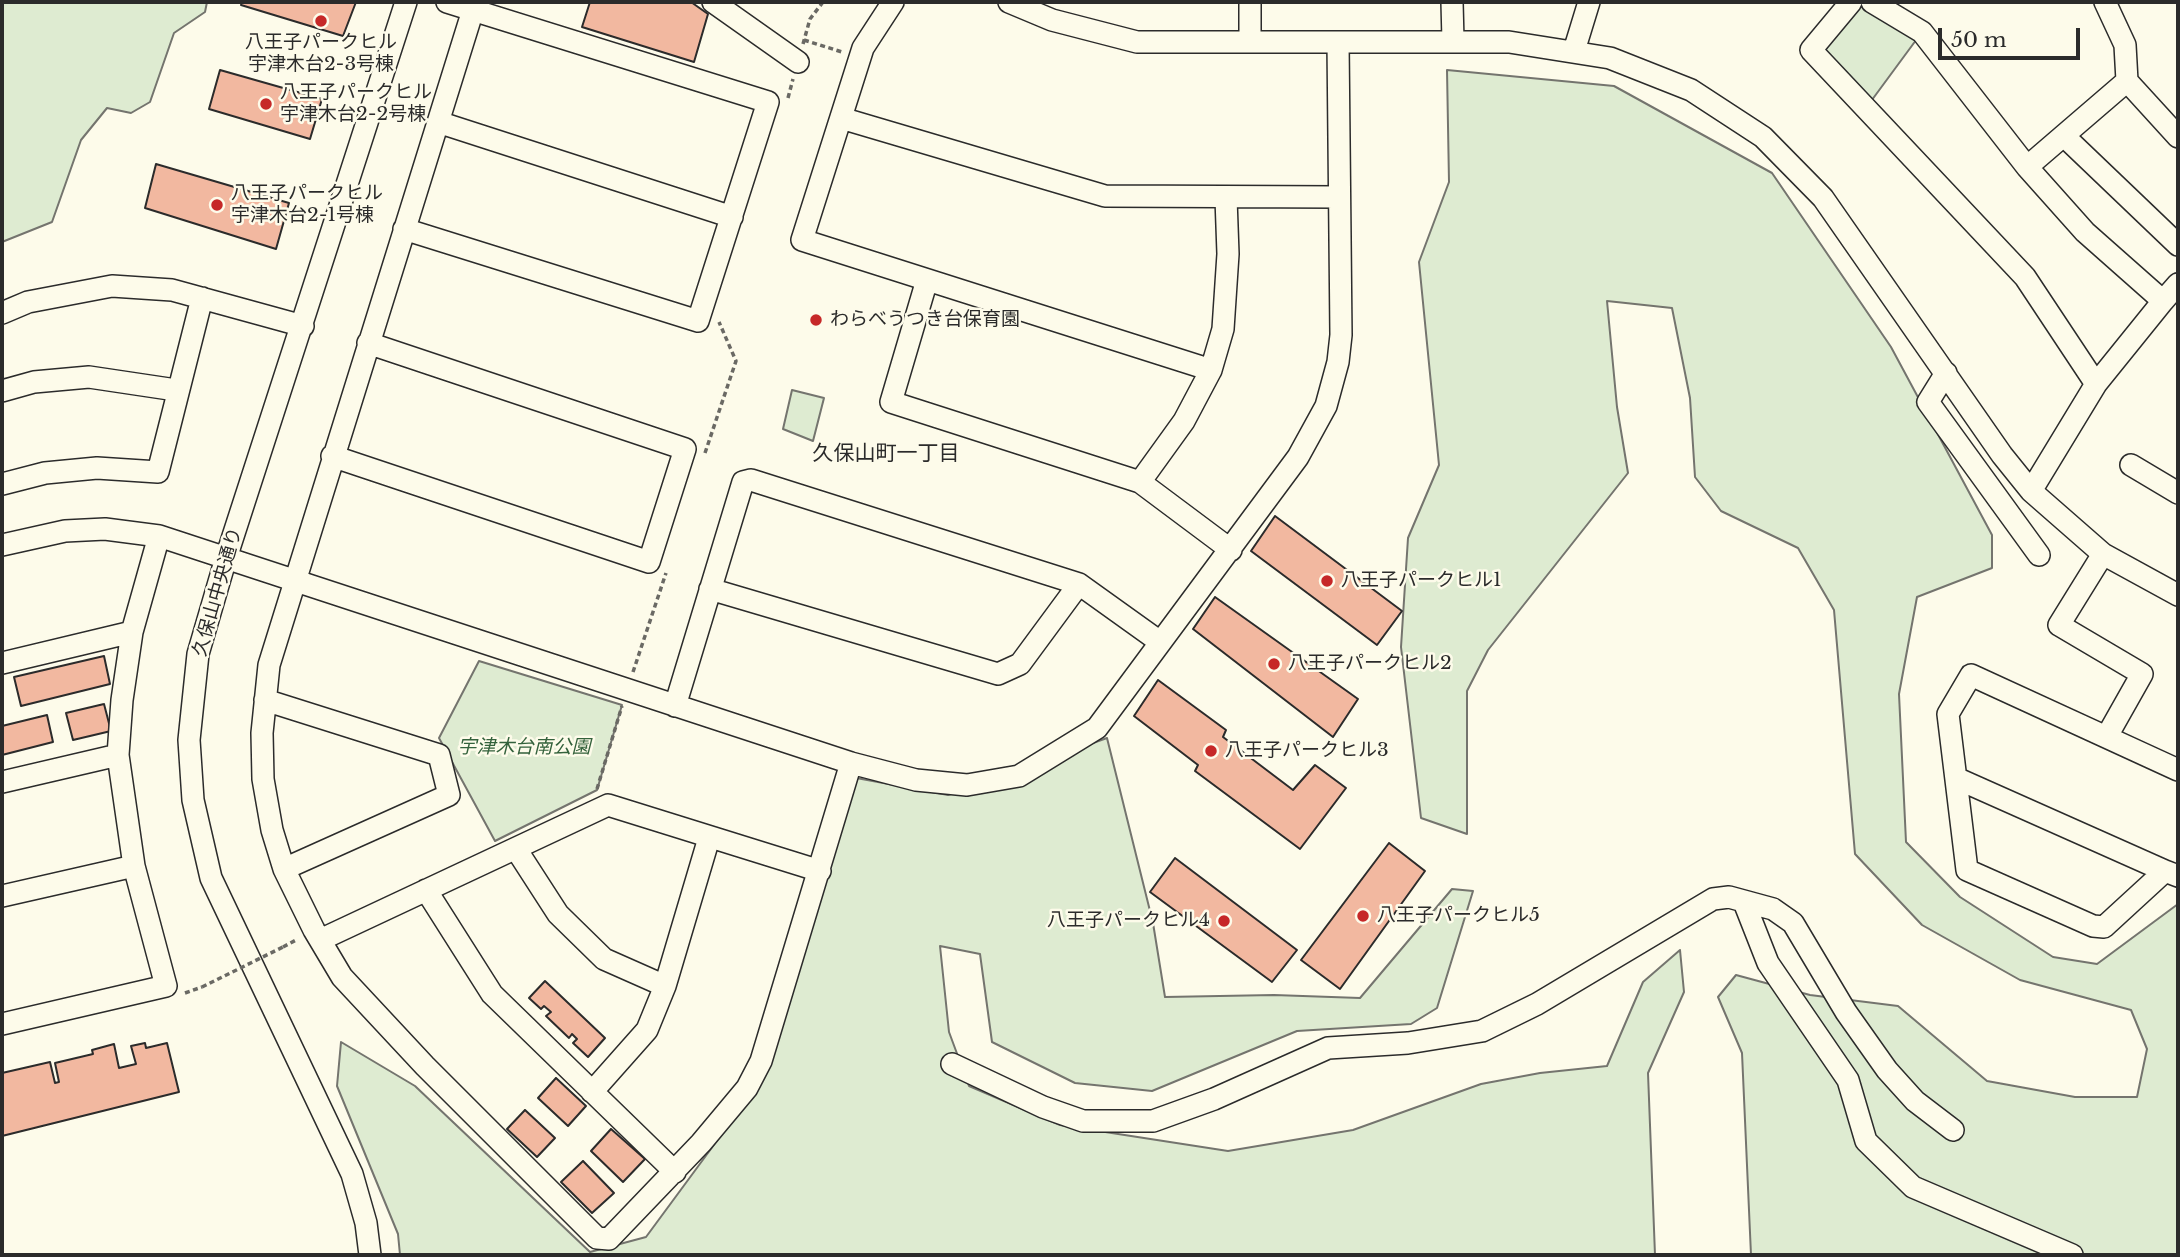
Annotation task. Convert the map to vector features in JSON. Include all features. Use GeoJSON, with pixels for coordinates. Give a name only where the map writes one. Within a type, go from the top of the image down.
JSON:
{"type":"FeatureCollection","features":[{"type":"Feature","properties":{"kind":"street","name":"久保山中央通り"},"geometry":{"type":"LineString","coordinates":[[370,1255],[366,1223],[352,1174],[211,878],[193,800],[189,740],[198,654],[226,558],[406,2]]}},
{"type":"Feature","properties":{"kind":"street"},"geometry":{"type":"LineString","coordinates":[[404,229],[698,321],[768,102],[447,2]]}},
{"type":"Feature","properties":{"kind":"street"},"geometry":{"type":"LineString","coordinates":[[713,2],[798,62]]}},
{"type":"Feature","properties":{"kind":"street"},"geometry":{"type":"LineString","coordinates":[[893,2],[860,57],[802,240],[1211,370]]}},
{"type":"Feature","properties":{"kind":"street"},"geometry":{"type":"LineString","coordinates":[[1009,2],[1055,11],[1137,41],[1509,41],[1610,58],[1691,90],[1740,121],[1774,147],[1804,176],[1840,220],[2031,491],[2103,554],[2178,596]]}},
{"type":"Feature","properties":{"kind":"street"},"geometry":{"type":"LineString","coordinates":[[1250,2],[1250,43]]}},
{"type":"Feature","properties":{"kind":"street"},"geometry":{"type":"LineString","coordinates":[[1452,2],[1453,41]]}},
{"type":"Feature","properties":{"kind":"street"},"geometry":{"type":"LineString","coordinates":[[1574,51],[1589,2]]}},
{"type":"Feature","properties":{"kind":"street"},"geometry":{"type":"LineString","coordinates":[[1851,2],[1811,50],[2025,277],[2096,384]]}},
{"type":"Feature","properties":{"kind":"street"},"geometry":{"type":"LineString","coordinates":[[1872,2],[1922,32],[2027,167],[2085,232],[2163,301]]}},
{"type":"Feature","properties":{"kind":"street"},"geometry":{"type":"LineString","coordinates":[[2104,2],[2125,45],[2127,81],[2178,137]]}},
{"type":"Feature","properties":{"kind":"street"},"geometry":{"type":"LineString","coordinates":[[473,10],[293,580],[269,665],[262,733],[263,779],[272,830],[284,869],[342,977],[425,1066],[597,1238],[609,1240],[675,1172],[747,1088],[761,1061],[851,763]]}},
{"type":"Feature","properties":{"kind":"street"},"geometry":{"type":"LineString","coordinates":[[2,545],[65,531],[105,529],[159,536],[851,763],[916,780],[967,785],[1019,776],[1097,728],[1298,457],[1326,406],[1338,362],[1341,335],[1338,41]]}},
{"type":"Feature","properties":{"kind":"street"},"geometry":{"type":"LineString","coordinates":[[2027,167],[2127,81]]}},
{"type":"Feature","properties":{"kind":"street"},"geometry":{"type":"LineString","coordinates":[[841,118],[1105,196],[1339,197]]}},
{"type":"Feature","properties":{"kind":"street"},"geometry":{"type":"LineString","coordinates":[[438,122],[732,217]]}},
{"type":"Feature","properties":{"kind":"street"},"geometry":{"type":"LineString","coordinates":[[2064,135],[2178,245]]}},
{"type":"Feature","properties":{"kind":"street"},"geometry":{"type":"LineString","coordinates":[[1140,482],[1184,421],[1211,370],[1223,329],[1228,254],[1226,198]]}},
{"type":"Feature","properties":{"kind":"street"},"geometry":{"type":"LineString","coordinates":[[927,281],[891,402],[1140,482],[1231,550]]}},
{"type":"Feature","properties":{"kind":"street"},"geometry":{"type":"LineString","coordinates":[[2031,491],[2096,384],[2178,284]]}},
{"type":"Feature","properties":{"kind":"street"},"geometry":{"type":"LineString","coordinates":[[2,313],[28,302],[112,286],[172,290],[303,326]]}},
{"type":"Feature","properties":{"kind":"street"},"geometry":{"type":"LineString","coordinates":[[2,484],[45,472],[97,468],[158,472],[176,390],[202,298]]}},
{"type":"Feature","properties":{"kind":"street"},"geometry":{"type":"LineString","coordinates":[[332,456],[649,562],[685,449],[368,343]]}},
{"type":"Feature","properties":{"kind":"street"},"geometry":{"type":"LineString","coordinates":[[1946,373],[1928,402],[2039,555]]}},
{"type":"Feature","properties":{"kind":"street"},"geometry":{"type":"LineString","coordinates":[[2,391],[34,382],[89,377],[176,390]]}},
{"type":"Feature","properties":{"kind":"street"},"geometry":{"type":"LineString","coordinates":[[2131,465],[2178,493]]}},
{"type":"Feature","properties":{"kind":"street"},"geometry":{"type":"LineString","coordinates":[[675,706],[743,482],[751,480],[1079,584],[1160,642]]}},
{"type":"Feature","properties":{"kind":"street"},"geometry":{"type":"LineString","coordinates":[[2,1024],[166,986],[134,866],[118,755],[122,700],[132,632],[159,536]]}},
{"type":"Feature","properties":{"kind":"street"},"geometry":{"type":"LineString","coordinates":[[2103,554],[2059,625],[2142,674],[2107,736]]}},
{"type":"Feature","properties":{"kind":"street"},"geometry":{"type":"LineString","coordinates":[[710,589],[998,674],[1020,664],[1079,584]]}},
{"type":"Feature","properties":{"kind":"street"},"geometry":{"type":"LineString","coordinates":[[2,663],[132,632]]}},
{"type":"Feature","properties":{"kind":"street"},"geometry":{"type":"LineString","coordinates":[[1956,778],[2171,873],[2104,927],[2093,926],[1967,870],[1948,714],[1971,675],[2178,770]]}},
{"type":"Feature","properties":{"kind":"street"},"geometry":{"type":"LineString","coordinates":[[265,700],[439,755],[449,795],[284,869]]}},
{"type":"Feature","properties":{"kind":"street"},"geometry":{"type":"LineString","coordinates":[[2,782],[118,755]]}},
{"type":"Feature","properties":{"kind":"street"},"geometry":{"type":"LineString","coordinates":[[320,940],[608,805],[820,871]]}},
{"type":"Feature","properties":{"kind":"street"},"geometry":{"type":"LineString","coordinates":[[592,1092],[647,1030],[665,986],[709,838]]}},
{"type":"Feature","properties":{"kind":"street"},"geometry":{"type":"LineString","coordinates":[[516,849],[558,914],[604,959],[665,986]]}},
{"type":"Feature","properties":{"kind":"street"},"geometry":{"type":"LineString","coordinates":[[2,896],[134,866]]}},
{"type":"Feature","properties":{"kind":"street"},"geometry":{"type":"LineString","coordinates":[[426,890],[492,995],[675,1172]]}},
{"type":"Feature","properties":{"kind":"street"},"geometry":{"type":"LineString","coordinates":[[951,1064],[1043,1107],[1083,1121],[1153,1121],[1214,1099],[1328,1048],[1408,1043],[1482,1031],[1537,1004],[1713,899],[1729,897],[1773,909],[1793,923],[1846,1012],[1887,1070],[1915,1101],[1953,1130]]}},
{"type":"Feature","properties":{"kind":"street"},"geometry":{"type":"LineString","coordinates":[[1744,902],[1768,963],[1847,1080],[1866,1141],[1913,1187],[2072,1255]]}},
{"type":"Feature","properties":{"kind":"path"},"geometry":{"type":"LineString","coordinates":[[804,40],[860,57]]}},
{"type":"Feature","properties":{"kind":"path"},"geometry":{"type":"LineString","coordinates":[[179,995],[202,987],[283,947]]}},
{"type":"Feature","properties":{"kind":"green space"},"geometry":{"type":"Polygon","coordinates":[[[2,2],[207,2],[205,12],[174,33],[150,102],[131,113],[107,108],[81,140],[52,222],[2,242],[2,2]]]}},
{"type":"Feature","properties":{"kind":"green space"},"geometry":{"type":"Polygon","coordinates":[[[1851,2],[1872,2],[1922,32],[1866,108],[1811,50],[1851,2]]]}},
{"type":"Feature","properties":{"kind":"green space"},"geometry":{"type":"Polygon","coordinates":[[[1447,70],[1614,86],[1772,173],[1891,347],[1992,535],[1992,568],[1917,597],[1899,694],[1906,842],[1960,897],[2053,957],[2097,964],[2178,904],[2178,1255],[1751,1255],[1742,1053],[1718,997],[1736,975],[1810,995],[1898,1006],[1987,1081],[2075,1097],[2137,1097],[2147,1049],[2131,1010],[2020,980],[1922,925],[1855,854],[1834,610],[1798,548],[1721,511],[1695,477],[1690,398],[1672,308],[1607,301],[1617,407],[1628,473],[1488,650],[1467,691],[1467,834],[1421,818],[1401,647],[1408,538],[1439,465],[1419,262],[1449,182],[1447,70]]]}},
{"type":"Feature","properties":{"kind":"green space"},"geometry":{"type":"Polygon","coordinates":[[[792,390],[824,398],[813,441],[783,429],[792,390]]]}},
{"type":"Feature","properties":{"kind":"green space","name":"宇津木台南公園"},"geometry":{"type":"Polygon","coordinates":[[[479,661],[622,705],[597,790],[495,841],[439,738],[479,661]]]}},
{"type":"Feature","properties":{"kind":"green space"},"geometry":{"type":"Polygon","coordinates":[[[1107,738],[1153,923],[1165,997],[1274,995],[1360,998],[1452,889],[1473,891],[1437,1008],[1411,1024],[1297,1031],[1152,1091],[1075,1083],[992,1042],[980,954],[940,946],[949,1032],[969,1086],[1060,1125],[1228,1151],[1353,1130],[1481,1084],[1540,1073],[1607,1066],[1643,982],[1680,950],[1684,992],[1648,1073],[1655,1255],[400,1255],[398,1234],[337,1086],[341,1042],[415,1086],[590,1252],[646,1237],[761,1081],[851,777],[948,795],[1107,738]]]}},
{"type":"Feature","properties":{"kind":"building","name":"八王子パークヒル 宇津木台2-3号棟"},"geometry":{"type":"Polygon","coordinates":[[[242,2],[356,2],[343,36],[241,5],[242,2]]]}},
{"type":"Feature","properties":{"kind":"building"},"geometry":{"type":"Polygon","coordinates":[[[590,2],[691,2],[708,14],[694,62],[582,27],[590,2]]]}},
{"type":"Feature","properties":{"kind":"building","name":"八王子パークヒル 宇津木台2-2号棟"},"geometry":{"type":"Polygon","coordinates":[[[220,70],[322,99],[310,139],[209,109],[220,70]]]}},
{"type":"Feature","properties":{"kind":"building","name":"八王子パークヒル 宇津木台2-1号棟"},"geometry":{"type":"Polygon","coordinates":[[[156,164],[289,203],[276,249],[145,208],[156,164]]]}},
{"type":"Feature","properties":{"kind":"building","name":"八王子パークヒル1"},"geometry":{"type":"Polygon","coordinates":[[[1275,516],[1402,611],[1377,645],[1251,551],[1275,516]]]}},
{"type":"Feature","properties":{"kind":"building","name":"八王子パークヒル2"},"geometry":{"type":"Polygon","coordinates":[[[1215,597],[1358,699],[1333,737],[1193,629],[1215,597]]]}},
{"type":"Feature","properties":{"kind":"building"},"geometry":{"type":"Polygon","coordinates":[[[104,656],[110,684],[21,706],[14,677],[104,656]]]}},
{"type":"Feature","properties":{"kind":"building","name":"八王子パークヒル3"},"geometry":{"type":"Polygon","coordinates":[[[1158,680],[1226,730],[1223,737],[1293,790],[1315,765],[1346,788],[1300,849],[1195,771],[1198,765],[1134,716],[1158,680]]]}},
{"type":"Feature","properties":{"kind":"building"},"geometry":{"type":"Polygon","coordinates":[[[104,704],[111,731],[73,740],[66,713],[104,704]]]}},
{"type":"Feature","properties":{"kind":"building"},"geometry":{"type":"Polygon","coordinates":[[[47,715],[53,742],[2,755],[2,726],[47,715]]]}},
{"type":"Feature","properties":{"kind":"building","name":"八王子パークヒル5"},"geometry":{"type":"Polygon","coordinates":[[[1389,843],[1425,871],[1340,989],[1301,960],[1389,843]]]}},
{"type":"Feature","properties":{"kind":"building","name":"八王子パークヒル4"},"geometry":{"type":"Polygon","coordinates":[[[1175,858],[1297,950],[1272,982],[1150,892],[1175,858]]]}},
{"type":"Feature","properties":{"kind":"building"},"geometry":{"type":"Polygon","coordinates":[[[545,981],[605,1038],[588,1057],[573,1043],[577,1039],[572,1034],[569,1038],[546,1016],[551,1012],[544,1006],[541,1009],[529,998],[545,981]]]}},
{"type":"Feature","properties":{"kind":"building"},"geometry":{"type":"Polygon","coordinates":[[[145,1043],[146,1048],[167,1043],[179,1092],[2,1136],[2,1073],[50,1062],[55,1083],[59,1082],[55,1063],[93,1054],[92,1050],[114,1044],[119,1068],[136,1064],[131,1046],[145,1043]]]}},
{"type":"Feature","properties":{"kind":"building"},"geometry":{"type":"Polygon","coordinates":[[[556,1078],[586,1106],[568,1126],[538,1098],[556,1078]]]}},
{"type":"Feature","properties":{"kind":"building"},"geometry":{"type":"Polygon","coordinates":[[[525,1110],[555,1138],[537,1157],[507,1129],[525,1110]]]}},
{"type":"Feature","properties":{"kind":"building"},"geometry":{"type":"Polygon","coordinates":[[[611,1129],[645,1159],[623,1182],[591,1151],[611,1129]]]}},
{"type":"Feature","properties":{"kind":"building"},"geometry":{"type":"Polygon","coordinates":[[[583,1161],[614,1193],[592,1213],[561,1182],[583,1161]]]}},
{"type":"Feature","properties":{"kind":"place","name":"八王子パークヒル 宇津木台2-3号棟"},"geometry":{"type":"Point","coordinates":[321,21]}},
{"type":"Feature","properties":{"kind":"place","name":"八王子パークヒル 宇津木台2-2号棟"},"geometry":{"type":"Point","coordinates":[266,104]}},
{"type":"Feature","properties":{"kind":"place","name":"八王子パークヒル 宇津木台2-1号棟"},"geometry":{"type":"Point","coordinates":[217,205]}},
{"type":"Feature","properties":{"kind":"place","name":"わらべうつき台保育園"},"geometry":{"type":"Point","coordinates":[816,320]}},
{"type":"Feature","properties":{"kind":"place","name":"八王子パークヒル1"},"geometry":{"type":"Point","coordinates":[1327,581]}},
{"type":"Feature","properties":{"kind":"place","name":"八王子パークヒル2"},"geometry":{"type":"Point","coordinates":[1274,664]}},
{"type":"Feature","properties":{"kind":"place","name":"八王子パークヒル3"},"geometry":{"type":"Point","coordinates":[1211,751]}},
{"type":"Feature","properties":{"kind":"place","name":"八王子パークヒル5"},"geometry":{"type":"Point","coordinates":[1363,916]}},
{"type":"Feature","properties":{"kind":"place","name":"八王子パークヒル4"},"geometry":{"type":"Point","coordinates":[1224,921]}},
{"type":"Feature","properties":{"kind":"district","name":"久保山町一丁目"},"geometry":{"type":"Point","coordinates":[886,454]}}]}
